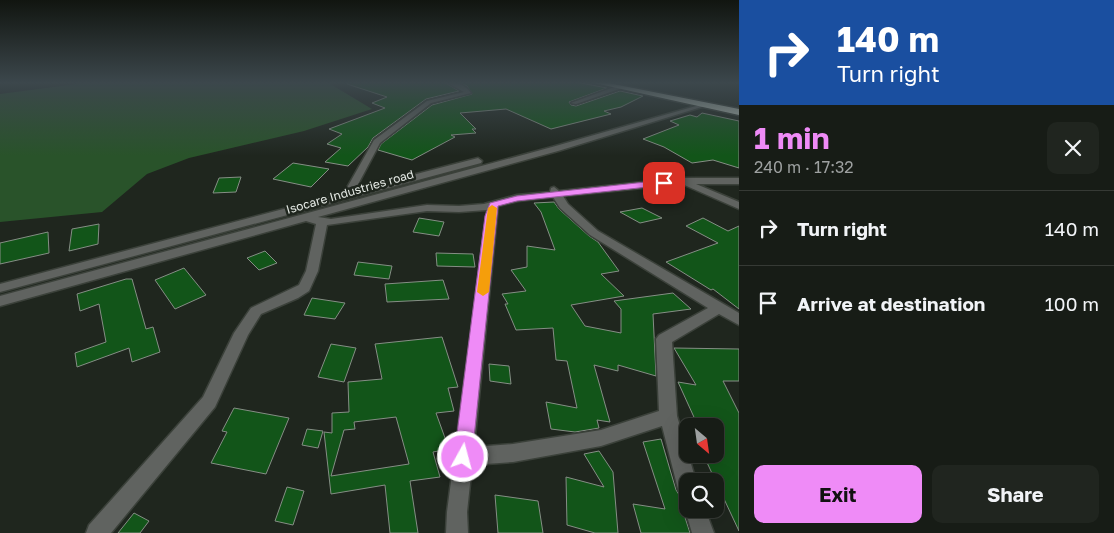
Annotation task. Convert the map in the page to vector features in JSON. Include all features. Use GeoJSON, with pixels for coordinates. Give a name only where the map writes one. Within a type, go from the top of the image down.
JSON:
{"type":"FeatureCollection","features":[{"type":"Feature","properties":{"kind":"highway"},"geometry":{"type":"LineString","coordinates":[[714,107],[739,112]]}},
{"type":"Feature","properties":{"kind":"street"},"geometry":{"type":"LineString","coordinates":[[348,195],[377,142],[423,107]]}},
{"type":"Feature","properties":{"kind":"street","name":"Isocare Industries road"},"geometry":{"type":"LineString","coordinates":[[0,288],[675,107]]}},
{"type":"Feature","properties":{"kind":"street","name":"Isocare Industries road"},"geometry":{"type":"LineString","coordinates":[[0,301],[698,107]]}},
{"type":"Feature","properties":{"kind":"street"},"geometry":{"type":"LineString","coordinates":[[544,143],[555,148]]}},
{"type":"Feature","properties":{"kind":"street"},"geometry":{"type":"LineString","coordinates":[[306,217],[322,222],[427,208],[459,210],[556,192],[681,181],[739,181]]}},
{"type":"Feature","properties":{"kind":"street"},"geometry":{"type":"LineString","coordinates":[[681,181],[739,206]]}},
{"type":"Feature","properties":{"kind":"street"},"geometry":{"type":"LineString","coordinates":[[556,192],[561,202],[594,233],[739,320]]}},
{"type":"Feature","properties":{"kind":"street"},"geometry":{"type":"LineString","coordinates":[[457,533],[457,512],[463,457],[490,216],[493,205]]}},
{"type":"Feature","properties":{"kind":"street"},"geometry":{"type":"LineString","coordinates":[[97,533],[209,402],[241,333],[256,311],[293,295],[304,288],[312,271],[322,222]]}},
{"type":"Feature","properties":{"kind":"street"},"geometry":{"type":"LineString","coordinates":[[684,473],[668,416],[664,339],[719,308]]}},
{"type":"Feature","properties":{"kind":"street"},"geometry":{"type":"LineString","coordinates":[[463,457],[513,453],[601,438],[668,416]]}},
{"type":"Feature","properties":{"kind":"street"},"geometry":{"type":"LineString","coordinates":[[698,518],[703,533]]}},
{"type":"Feature","properties":{"kind":"green space"},"geometry":{"type":"Polygon","coordinates":[[[0,107],[368,107],[372,109],[304,131],[189,158],[147,174],[102,212],[0,222],[0,107]]]}},
{"type":"Feature","properties":{"kind":"building"},"geometry":{"type":"Polygon","coordinates":[[[382,107],[415,107],[373,138],[368,147],[348,166],[325,162],[341,148],[327,144],[342,134],[329,129],[385,108],[382,107]]]}},
{"type":"Feature","properties":{"kind":"building"},"geometry":{"type":"Polygon","coordinates":[[[430,107],[621,107],[604,111],[611,114],[551,129],[506,109],[460,113],[476,129],[472,129],[476,133],[451,135],[455,137],[412,160],[378,150],[381,144],[430,107]]]}},
{"type":"Feature","properties":{"kind":"building"},"geometry":{"type":"Polygon","coordinates":[[[702,113],[739,121],[739,168],[713,160],[692,163],[664,147],[643,139],[679,125],[670,121],[690,115],[697,117],[702,113]]]}},
{"type":"Feature","properties":{"kind":"building"},"geometry":{"type":"Polygon","coordinates":[[[293,163],[329,169],[311,187],[273,179],[293,163]]]}},
{"type":"Feature","properties":{"kind":"building"},"geometry":{"type":"Polygon","coordinates":[[[241,177],[236,192],[213,193],[219,178],[241,177]]]}},
{"type":"Feature","properties":{"kind":"building"},"geometry":{"type":"Polygon","coordinates":[[[554,202],[559,209],[598,242],[619,271],[601,274],[624,296],[571,305],[585,326],[621,333],[621,309],[614,301],[673,293],[691,309],[653,314],[656,376],[618,365],[618,371],[594,365],[610,422],[597,420],[599,428],[575,432],[551,429],[546,402],[577,408],[567,361],[556,360],[553,328],[516,330],[505,304],[508,304],[502,294],[526,291],[511,270],[527,267],[527,246],[555,250],[541,212],[534,203],[554,202]]]}},
{"type":"Feature","properties":{"kind":"building"},"geometry":{"type":"Polygon","coordinates":[[[642,208],[662,218],[640,223],[620,212],[642,208]]]}},
{"type":"Feature","properties":{"kind":"building"},"geometry":{"type":"Polygon","coordinates":[[[419,218],[444,222],[439,236],[413,232],[419,218]]]}},
{"type":"Feature","properties":{"kind":"building"},"geometry":{"type":"Polygon","coordinates":[[[703,218],[728,231],[739,226],[739,309],[713,289],[711,290],[666,262],[718,243],[686,226],[703,218]]]}},
{"type":"Feature","properties":{"kind":"building"},"geometry":{"type":"Polygon","coordinates":[[[99,224],[98,244],[69,251],[72,229],[99,224]]]}},
{"type":"Feature","properties":{"kind":"building"},"geometry":{"type":"Polygon","coordinates":[[[48,232],[49,253],[0,264],[0,243],[48,232]]]}},
{"type":"Feature","properties":{"kind":"building"},"geometry":{"type":"Polygon","coordinates":[[[265,251],[277,263],[259,270],[247,258],[265,251]]]}},
{"type":"Feature","properties":{"kind":"building"},"geometry":{"type":"Polygon","coordinates":[[[436,253],[473,254],[475,267],[437,266],[436,253]]]}},
{"type":"Feature","properties":{"kind":"building"},"geometry":{"type":"Polygon","coordinates":[[[358,262],[392,266],[389,279],[354,275],[358,262]]]}},
{"type":"Feature","properties":{"kind":"building"},"geometry":{"type":"Polygon","coordinates":[[[184,268],[206,295],[175,309],[155,280],[184,268]]]}},
{"type":"Feature","properties":{"kind":"building"},"geometry":{"type":"Polygon","coordinates":[[[126,279],[132,279],[146,329],[153,327],[160,352],[132,362],[129,348],[77,367],[75,353],[106,342],[99,304],[80,311],[77,294],[126,279]]]}},
{"type":"Feature","properties":{"kind":"building"},"geometry":{"type":"Polygon","coordinates":[[[443,280],[449,299],[387,302],[385,284],[443,280]]]}},
{"type":"Feature","properties":{"kind":"building"},"geometry":{"type":"Polygon","coordinates":[[[312,298],[345,303],[335,319],[304,315],[312,298]]]}},
{"type":"Feature","properties":{"kind":"building"},"geometry":{"type":"Polygon","coordinates":[[[442,337],[458,387],[448,388],[454,411],[436,413],[449,449],[433,452],[440,477],[410,481],[418,533],[390,533],[385,485],[331,494],[324,432],[332,433],[332,413],[349,412],[348,382],[382,379],[375,344],[442,337]],[[396,417],[354,422],[355,429],[344,430],[331,476],[409,464],[396,417]]]}},
{"type":"Feature","properties":{"kind":"building"},"geometry":{"type":"Polygon","coordinates":[[[331,344],[356,348],[344,382],[318,377],[331,344]]]}},
{"type":"Feature","properties":{"kind":"building"},"geometry":{"type":"Polygon","coordinates":[[[674,348],[739,349],[739,381],[723,381],[739,413],[739,531],[724,499],[724,473],[712,473],[707,463],[724,463],[724,418],[694,418],[678,382],[696,385],[674,348]]]}},
{"type":"Feature","properties":{"kind":"building"},"geometry":{"type":"Polygon","coordinates":[[[489,364],[509,366],[511,384],[490,381],[489,364]]]}},
{"type":"Feature","properties":{"kind":"building"},"geometry":{"type":"Polygon","coordinates":[[[234,408],[289,418],[266,474],[211,463],[227,432],[222,431],[234,408]]]}},
{"type":"Feature","properties":{"kind":"building"},"geometry":{"type":"Polygon","coordinates":[[[307,429],[323,431],[318,448],[302,445],[307,429]]]}},
{"type":"Feature","properties":{"kind":"building"},"geometry":{"type":"Polygon","coordinates":[[[661,439],[679,495],[679,518],[685,518],[690,533],[641,533],[633,504],[665,509],[643,442],[661,439]]]}},
{"type":"Feature","properties":{"kind":"building"},"geometry":{"type":"Polygon","coordinates":[[[599,451],[613,472],[618,533],[595,533],[567,525],[566,477],[604,487],[584,454],[599,451]]]}},
{"type":"Feature","properties":{"kind":"building"},"geometry":{"type":"Polygon","coordinates":[[[287,487],[304,491],[293,525],[275,521],[287,487]]]}},
{"type":"Feature","properties":{"kind":"building"},"geometry":{"type":"Polygon","coordinates":[[[495,495],[538,501],[543,533],[498,533],[495,495]]]}},
{"type":"Feature","properties":{"kind":"building"},"geometry":{"type":"Polygon","coordinates":[[[134,513],[149,521],[140,533],[118,533],[134,513]]]}},
{"type":"Feature","properties":{"kind":"slow traffic"},"geometry":{"type":"LineString","coordinates":[[483,292],[492,208]]}},
{"type":"Feature","properties":{"kind":"route"},"geometry":{"type":"LineString","coordinates":[[463,457],[490,216],[493,205],[517,198],[664,183]]}}]}
